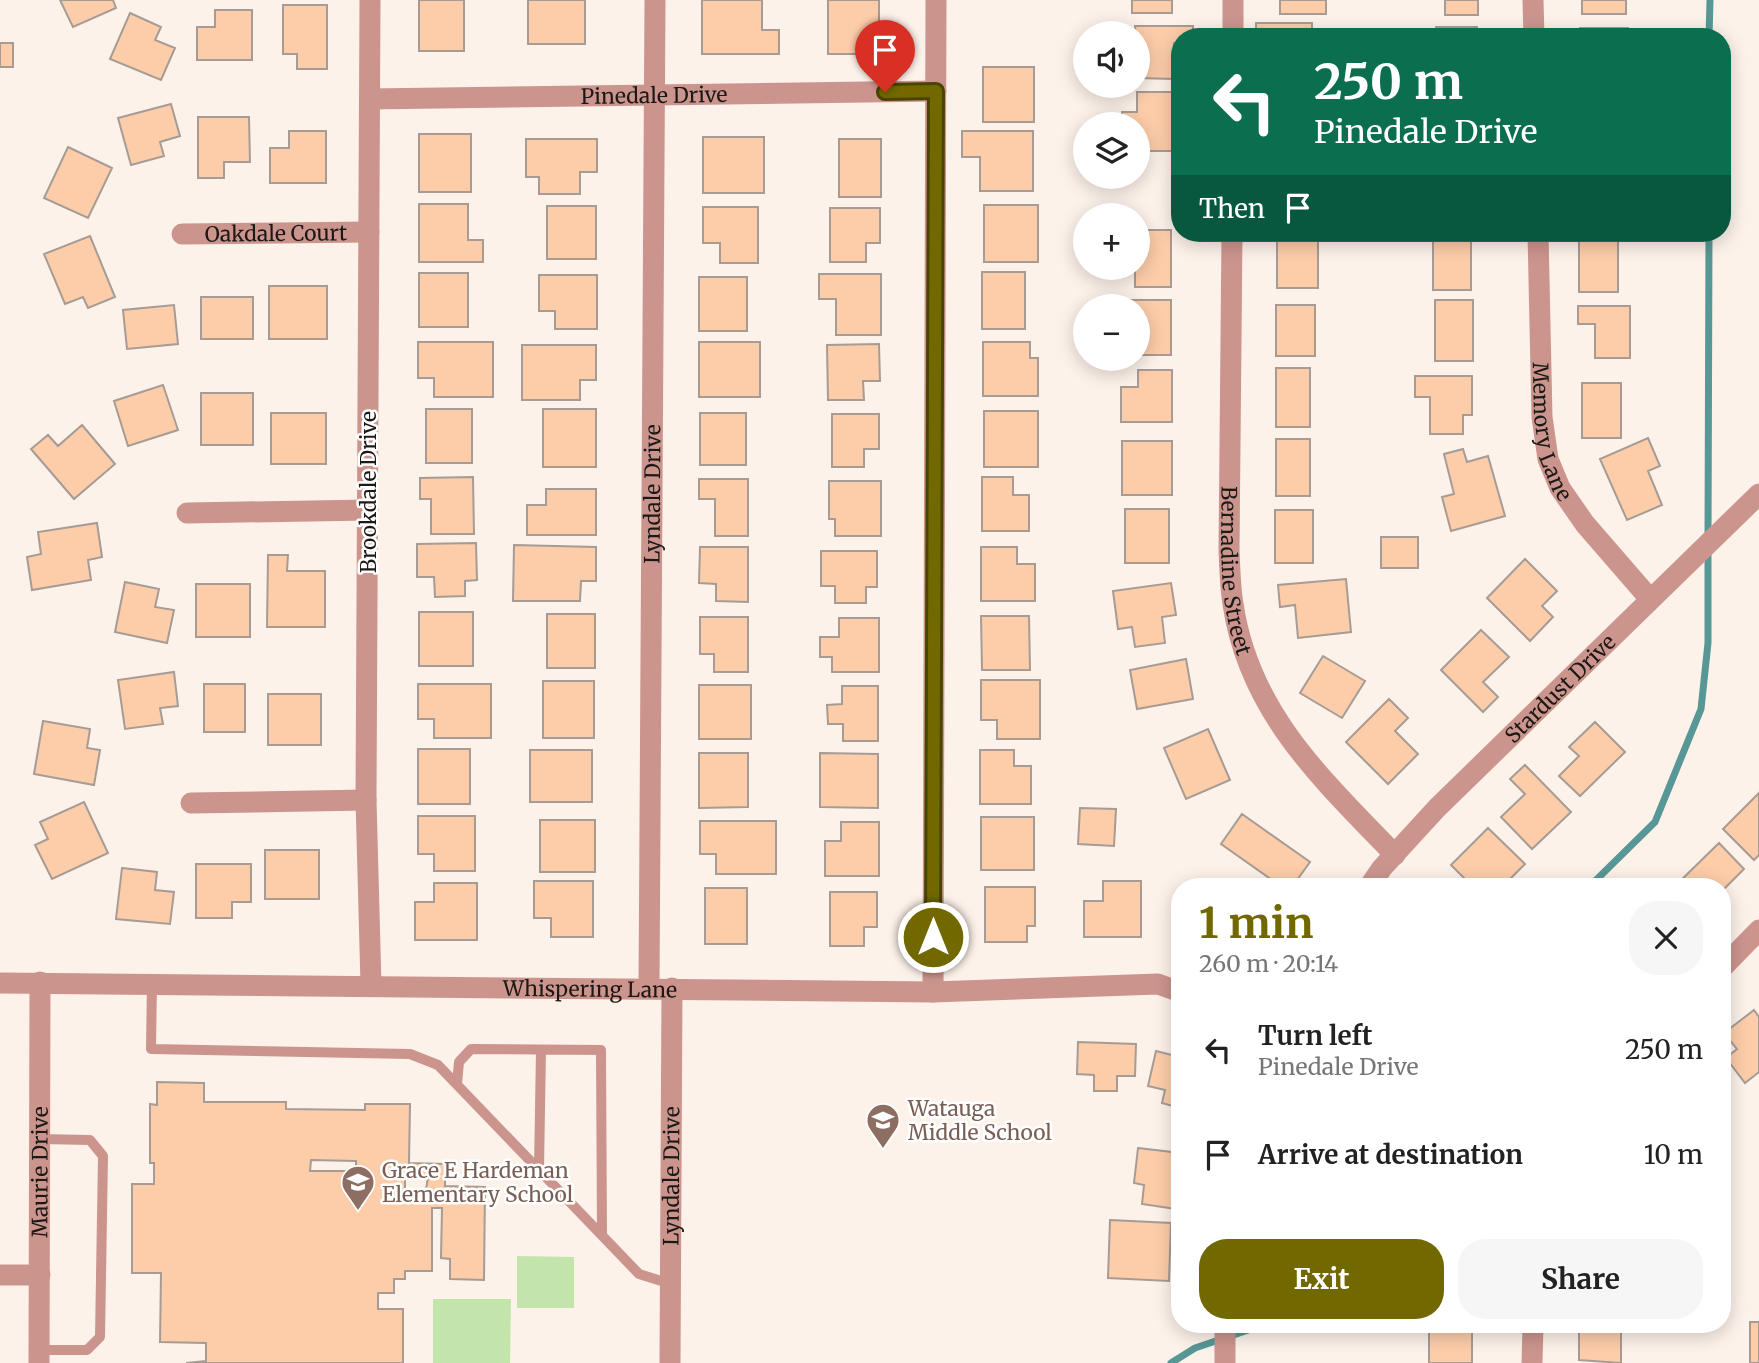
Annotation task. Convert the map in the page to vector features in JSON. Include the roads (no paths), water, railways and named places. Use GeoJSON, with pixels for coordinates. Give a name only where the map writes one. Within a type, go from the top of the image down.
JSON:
{"type":"FeatureCollection","features":[{"type":"Feature","properties":{"kind":"street","name":"Brookdale Drive"},"geometry":{"type":"LineString","coordinates":[[370,0],[366,800],[371,985]]}},
{"type":"Feature","properties":{"kind":"street","name":"Lyndale Drive"},"geometry":{"type":"LineString","coordinates":[[649,988],[655,0]]}},
{"type":"Feature","properties":{"kind":"street"},"geometry":{"type":"LineString","coordinates":[[933,992],[936,0]]}},
{"type":"Feature","properties":{"kind":"street"},"geometry":{"type":"LineString","coordinates":[[1233,0],[1233,28]]}},
{"type":"Feature","properties":{"kind":"street"},"geometry":{"type":"LineString","coordinates":[[1533,0],[1534,28]]}},
{"type":"Feature","properties":{"kind":"street","name":"Pinedale Drive"},"geometry":{"type":"LineString","coordinates":[[370,99],[936,91]]}},
{"type":"Feature","properties":{"kind":"street","name":"Oakdale Court"},"geometry":{"type":"LineString","coordinates":[[182,233],[369,232]]}},
{"type":"Feature","properties":{"kind":"street","name":"Bernadine Street"},"geometry":{"type":"LineString","coordinates":[[1231,242],[1229,551],[1233,604],[1241,639],[1276,721],[1300,755],[1395,855]]}},
{"type":"Feature","properties":{"kind":"street","name":"Memory Lane"},"geometry":{"type":"LineString","coordinates":[[1538,242],[1542,417],[1548,459],[1560,488],[1585,524],[1650,599]]}},
{"type":"Feature","properties":{"kind":"street","name":"Stardust Drive"},"geometry":{"type":"LineString","coordinates":[[1376,878],[1437,808],[1754,498]]}},
{"type":"Feature","properties":{"kind":"street"},"geometry":{"type":"LineString","coordinates":[[187,513],[368,510]]}},
{"type":"Feature","properties":{"kind":"street"},"geometry":{"type":"LineString","coordinates":[[191,803],[366,800]]}},
{"type":"Feature","properties":{"kind":"street"},"geometry":{"type":"LineString","coordinates":[[1731,959],[1759,930]]}},
{"type":"Feature","properties":{"kind":"street","name":"Maurie Drive"},"geometry":{"type":"LineString","coordinates":[[39,1357],[40,982]]}},
{"type":"Feature","properties":{"kind":"street","name":"Whispering Lane"},"geometry":{"type":"LineString","coordinates":[[0,983],[152,982],[933,992],[1158,984],[1171,989]]}},
{"type":"Feature","properties":{"kind":"street","name":"Lyndale Drive"},"geometry":{"type":"LineString","coordinates":[[670,1363],[672,988]]}},
{"type":"Feature","properties":{"kind":"street"},"geometry":{"type":"LineString","coordinates":[[0,1275],[40,1275]]}},
{"type":"Feature","properties":{"kind":"street"},"geometry":{"type":"LineString","coordinates":[[1224,1333],[1224,1363]]}},
{"type":"Feature","properties":{"kind":"street"},"geometry":{"type":"LineString","coordinates":[[1532,1363],[1533,1333]]}},
{"type":"Feature","properties":{"kind":"lane"},"geometry":{"type":"LineString","coordinates":[[152,982],[151,1049],[410,1054],[438,1065],[639,1274],[671,1284]]}},
{"type":"Feature","properties":{"kind":"lane"},"geometry":{"type":"LineString","coordinates":[[457,1084],[459,1062],[471,1049],[601,1050],[602,1235]]}},
{"type":"Feature","properties":{"kind":"lane"},"geometry":{"type":"LineString","coordinates":[[540,1169],[541,1050]]}},
{"type":"Feature","properties":{"kind":"lane"},"geometry":{"type":"LineString","coordinates":[[39,1357],[87,1350],[100,1337],[103,1156],[90,1140],[40,1139]]}},
{"type":"Feature","properties":{"kind":"waterway"},"geometry":{"type":"LineString","coordinates":[[1709,28],[1710,0]]}},
{"type":"Feature","properties":{"kind":"waterway"},"geometry":{"type":"LineString","coordinates":[[1708,537],[1709,242]]}},
{"type":"Feature","properties":{"kind":"waterway"},"geometry":{"type":"LineString","coordinates":[[1598,878],[1655,822],[1701,709],[1708,643],[1708,548]]}},
{"type":"Feature","properties":{"kind":"waterway"},"geometry":{"type":"LineString","coordinates":[[1171,1363],[1195,1348],[1239,1333]]}},
{"type":"Feature","properties":{"kind":"place","name":"Watauga Middle School"},"geometry":{"type":"Point","coordinates":[883,1150]}},
{"type":"Feature","properties":{"kind":"place","name":"Grace E Hardeman Elementary School"},"geometry":{"type":"Point","coordinates":[358,1212]}}]}
